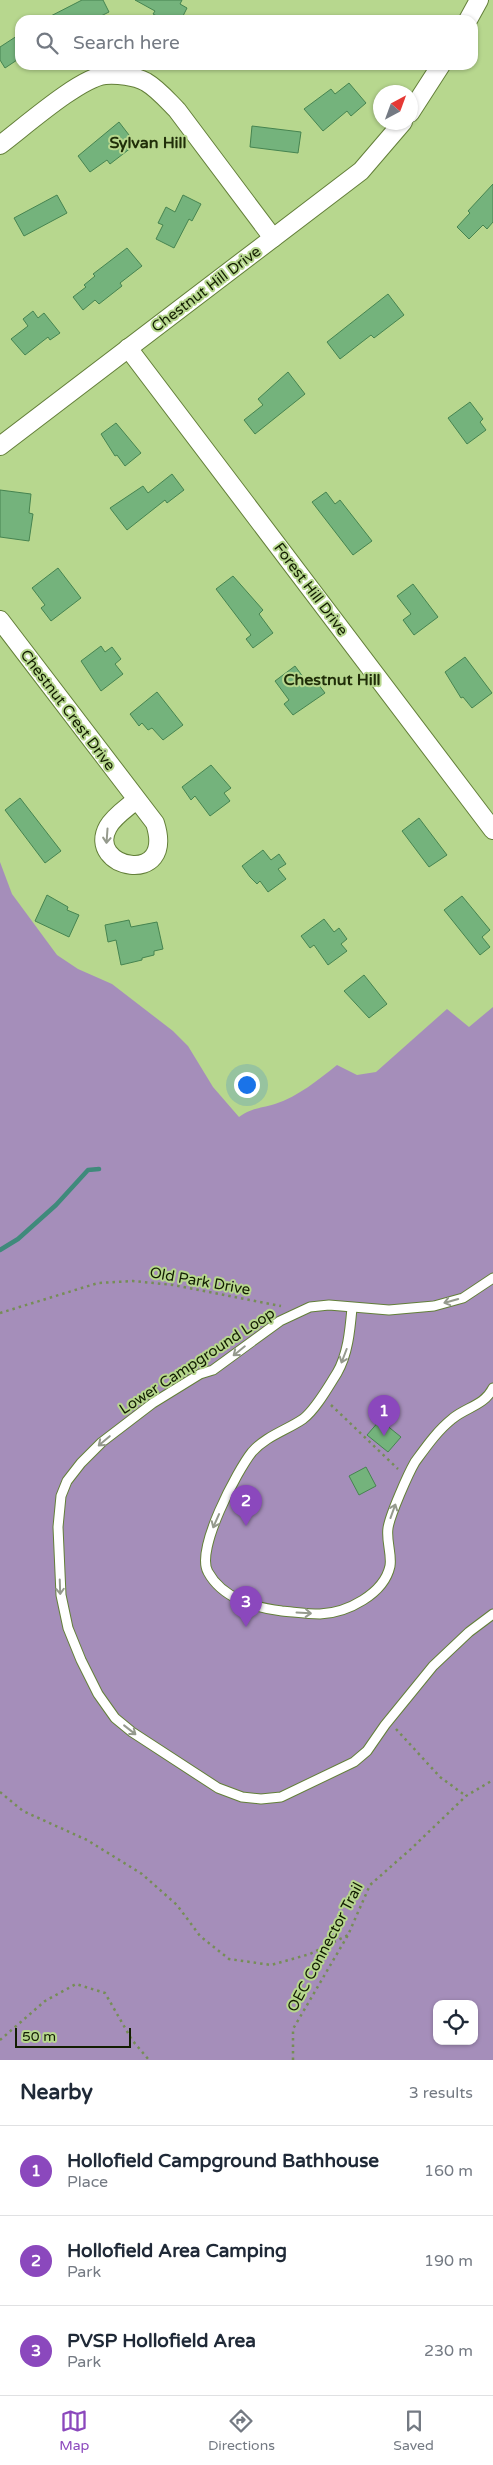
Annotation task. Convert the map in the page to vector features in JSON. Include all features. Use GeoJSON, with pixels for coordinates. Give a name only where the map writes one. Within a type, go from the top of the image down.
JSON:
{"type":"FeatureCollection","features":[{"type":"Feature","properties":{"kind":"street"},"geometry":{"type":"LineString","coordinates":[[471,15],[479,0]]}},
{"type":"Feature","properties":{"kind":"street"},"geometry":{"type":"LineString","coordinates":[[418,101],[439,70]]}},
{"type":"Feature","properties":{"kind":"street"},"geometry":{"type":"LineString","coordinates":[[0,145],[87,82],[104,75],[124,76],[145,82],[178,110],[273,238]]}},
{"type":"Feature","properties":{"kind":"street","name":"Chestnut Hill Drive"},"geometry":{"type":"LineString","coordinates":[[0,446],[361,170],[396,130]]}},
{"type":"Feature","properties":{"kind":"street","name":"Forest Hill Drive"},"geometry":{"type":"LineString","coordinates":[[128,348],[493,830]]}},
{"type":"Feature","properties":{"kind":"street","name":"Chestnut Crest Drive"},"geometry":{"type":"LineString","coordinates":[[0,620],[155,823],[160,838],[158,849],[150,860],[137,866],[114,859],[107,849],[105,836],[107,828],[115,818],[136,800]]}},
{"type":"Feature","properties":{"kind":"lane"},"geometry":{"type":"LineString","coordinates":[[493,1278],[463,1298],[434,1306],[389,1310],[352,1308],[347,1349],[338,1372],[305,1418],[267,1439],[253,1451],[239,1472],[214,1525],[206,1548],[204,1563],[208,1572],[219,1586],[238,1599],[266,1609],[322,1614],[349,1607],[364,1599],[387,1578],[390,1564],[388,1529],[394,1508],[414,1465],[430,1442],[453,1418],[477,1405],[490,1395],[493,1388]]}},
{"type":"Feature","properties":{"kind":"lane","name":"Lower Campground Loop"},"geometry":{"type":"LineString","coordinates":[[352,1308],[329,1305],[310,1307],[280,1321],[213,1370],[200,1374],[153,1403],[102,1442],[81,1463],[67,1481],[61,1496],[58,1528],[61,1595],[68,1628],[81,1660],[98,1694],[115,1718],[177,1764],[218,1788],[242,1797],[261,1799],[281,1797],[295,1792],[354,1762],[366,1751],[388,1720],[449,1649],[493,1614]]}},
{"type":"Feature","properties":{"kind":"path","name":"Old Park Drive"},"geometry":{"type":"LineString","coordinates":[[0,1313],[98,1283],[133,1281],[173,1284],[283,1306]]}},
{"type":"Feature","properties":{"kind":"path"},"geometry":{"type":"LineString","coordinates":[[321,1395],[408,1479]]}},
{"type":"Feature","properties":{"kind":"path"},"geometry":{"type":"LineString","coordinates":[[388,1720],[440,1776],[466,1796]]}},
{"type":"Feature","properties":{"kind":"path","name":"OEC Connector Trail"},"geometry":{"type":"LineString","coordinates":[[293,2060],[293,2030],[348,1936],[370,1885],[466,1796],[493,1780]]}},
{"type":"Feature","properties":{"kind":"path"},"geometry":{"type":"LineString","coordinates":[[0,1792],[23,1811],[87,1840],[142,1874],[177,1905],[200,1936],[229,1959],[271,1966],[310,1954],[348,1936]]}},
{"type":"Feature","properties":{"kind":"path"},"geometry":{"type":"LineString","coordinates":[[0,2040],[45,2001],[76,1984],[105,1993],[132,2040],[149,2060]]}},
{"type":"Feature","properties":{"kind":"shaded area"},"geometry":{"type":"Polygon","coordinates":[[[0,862],[12,894],[57,955],[78,969],[112,984],[173,1031],[188,1046],[213,1087],[239,1117],[253,1110],[292,1097],[337,1065],[357,1075],[376,1072],[447,1009],[469,1027],[493,1007],[493,2060],[0,2060],[0,862]]]}},
{"type":"Feature","properties":{"kind":"building"},"geometry":{"type":"Polygon","coordinates":[[[82,0],[103,0],[109,12],[103,15],[53,15],[82,0]]]}},
{"type":"Feature","properties":{"kind":"building"},"geometry":{"type":"Polygon","coordinates":[[[135,0],[182,0],[180,4],[187,8],[184,15],[155,15],[153,14],[155,11],[135,0]]]}},
{"type":"Feature","properties":{"kind":"building"},"geometry":{"type":"Polygon","coordinates":[[[15,37],[15,61],[5,68],[0,60],[0,47],[15,37]]]}},
{"type":"Feature","properties":{"kind":"building"},"geometry":{"type":"Polygon","coordinates":[[[349,83],[366,103],[351,116],[347,111],[323,131],[304,109],[331,89],[335,94],[349,83]]]}},
{"type":"Feature","properties":{"kind":"building"},"geometry":{"type":"Polygon","coordinates":[[[119,122],[136,144],[110,164],[107,160],[90,172],[78,156],[119,122]]]}},
{"type":"Feature","properties":{"kind":"building"},"geometry":{"type":"Polygon","coordinates":[[[252,126],[301,132],[298,153],[250,147],[252,126]]]}},
{"type":"Feature","properties":{"kind":"building"},"geometry":{"type":"Polygon","coordinates":[[[493,184],[493,222],[487,229],[483,225],[469,239],[457,227],[470,213],[468,211],[493,184]]]}},
{"type":"Feature","properties":{"kind":"building"},"geometry":{"type":"Polygon","coordinates":[[[57,195],[67,213],[24,236],[14,218],[57,195]]]}},
{"type":"Feature","properties":{"kind":"building"},"geometry":{"type":"Polygon","coordinates":[[[183,195],[201,204],[192,221],[189,219],[174,248],[156,239],[163,225],[158,223],[166,207],[175,212],[183,195]]]}},
{"type":"Feature","properties":{"kind":"building"},"geometry":{"type":"Polygon","coordinates":[[[127,248],[142,266],[120,283],[122,286],[99,304],[95,300],[83,310],[73,297],[86,287],[84,285],[95,276],[93,274],[127,248]]]}},
{"type":"Feature","properties":{"kind":"building"},"geometry":{"type":"Polygon","coordinates":[[[388,294],[404,315],[374,338],[371,335],[340,359],[327,342],[388,294]]]}},
{"type":"Feature","properties":{"kind":"building"},"geometry":{"type":"Polygon","coordinates":[[[33,311],[38,318],[44,313],[60,333],[50,340],[48,337],[25,355],[11,339],[28,326],[23,319],[33,311]]]}},
{"type":"Feature","properties":{"kind":"building"},"geometry":{"type":"Polygon","coordinates":[[[288,372],[305,394],[255,434],[244,420],[263,405],[258,399],[288,372]]]}},
{"type":"Feature","properties":{"kind":"building"},"geometry":{"type":"Polygon","coordinates":[[[470,402],[483,419],[480,422],[486,430],[467,444],[448,418],[470,402]]]}},
{"type":"Feature","properties":{"kind":"building"},"geometry":{"type":"Polygon","coordinates":[[[116,423],[141,453],[125,466],[117,455],[115,456],[101,434],[116,423]]]}},
{"type":"Feature","properties":{"kind":"building"},"geometry":{"type":"Polygon","coordinates":[[[172,474],[184,490],[167,503],[165,500],[127,530],[110,508],[143,486],[148,493],[172,474]]]}},
{"type":"Feature","properties":{"kind":"building"},"geometry":{"type":"Polygon","coordinates":[[[0,490],[31,494],[29,513],[33,514],[29,541],[0,537],[0,490]]]}},
{"type":"Feature","properties":{"kind":"building"},"geometry":{"type":"Polygon","coordinates":[[[326,492],[335,504],[340,500],[372,541],[353,555],[312,502],[326,492]]]}},
{"type":"Feature","properties":{"kind":"building"},"geometry":{"type":"Polygon","coordinates":[[[58,568],[81,598],[51,621],[41,608],[45,605],[32,588],[58,568]]]}},
{"type":"Feature","properties":{"kind":"building"},"geometry":{"type":"Polygon","coordinates":[[[233,576],[263,610],[259,614],[273,633],[253,648],[246,639],[251,635],[216,589],[233,576]]]}},
{"type":"Feature","properties":{"kind":"building"},"geometry":{"type":"Polygon","coordinates":[[[413,584],[438,617],[414,635],[403,620],[411,614],[397,596],[413,584]]]}},
{"type":"Feature","properties":{"kind":"building"},"geometry":{"type":"Polygon","coordinates":[[[101,646],[105,652],[112,647],[121,659],[115,664],[123,674],[101,691],[81,661],[101,646]]]}},
{"type":"Feature","properties":{"kind":"building"},"geometry":{"type":"Polygon","coordinates":[[[465,657],[492,693],[472,708],[463,697],[461,698],[445,672],[465,657]]]}},
{"type":"Feature","properties":{"kind":"building"},"geometry":{"type":"Polygon","coordinates":[[[295,666],[309,685],[315,680],[325,693],[293,715],[284,704],[289,700],[275,681],[295,666]]]}},
{"type":"Feature","properties":{"kind":"building"},"geometry":{"type":"Polygon","coordinates":[[[157,692],[183,725],[163,740],[152,728],[148,730],[142,723],[139,726],[130,714],[157,692]]]}},
{"type":"Feature","properties":{"kind":"building"},"geometry":{"type":"Polygon","coordinates":[[[211,765],[231,788],[224,793],[230,801],[210,816],[195,796],[191,800],[182,787],[211,765]]]}},
{"type":"Feature","properties":{"kind":"building"},"geometry":{"type":"Polygon","coordinates":[[[20,798],[61,851],[45,863],[5,810],[20,798]]]}},
{"type":"Feature","properties":{"kind":"building"},"geometry":{"type":"Polygon","coordinates":[[[419,818],[447,855],[429,867],[402,831],[419,818]]]}},
{"type":"Feature","properties":{"kind":"building"},"geometry":{"type":"Polygon","coordinates":[[[263,850],[271,860],[279,854],[286,864],[278,869],[286,879],[268,892],[260,881],[257,884],[250,877],[242,866],[263,850]]]}},
{"type":"Feature","properties":{"kind":"building"},"geometry":{"type":"Polygon","coordinates":[[[47,895],[68,907],[67,910],[79,915],[69,937],[35,921],[47,895]]]}},
{"type":"Feature","properties":{"kind":"building"},"geometry":{"type":"Polygon","coordinates":[[[462,896],[490,930],[482,937],[490,947],[480,955],[444,910],[462,896]]]}},
{"type":"Feature","properties":{"kind":"building"},"geometry":{"type":"Polygon","coordinates":[[[324,919],[334,932],[339,928],[347,939],[341,944],[347,951],[328,965],[314,945],[310,948],[301,936],[324,919]]]}},
{"type":"Feature","properties":{"kind":"building"},"geometry":{"type":"Polygon","coordinates":[[[129,920],[131,927],[157,922],[163,949],[154,951],[154,955],[142,958],[142,960],[121,965],[116,940],[108,942],[105,925],[129,920]]]}},
{"type":"Feature","properties":{"kind":"building"},"geometry":{"type":"Polygon","coordinates":[[[364,975],[387,1004],[369,1018],[344,991],[364,975]]]}},
{"type":"Feature","properties":{"kind":"building"},"geometry":{"type":"Polygon","coordinates":[[[380,1420],[401,1437],[388,1452],[367,1435],[380,1420]]]}},
{"type":"Feature","properties":{"kind":"building"},"geometry":{"type":"Polygon","coordinates":[[[366,1467],[376,1486],[359,1495],[349,1476],[366,1467]]]}},
{"type":"Feature","properties":{"kind":"waterway"},"geometry":{"type":"LineString","coordinates":[[0,1250],[18,1239],[56,1205],[88,1170],[99,1169]]}},
{"type":"Feature","properties":{"kind":"place","name":"Hollofield Campground Bathhouse"},"geometry":{"type":"Point","coordinates":[384,1436]}},
{"type":"Feature","properties":{"kind":"place","name":"Hollofield Area Camping"},"geometry":{"type":"Point","coordinates":[246,1526]}},
{"type":"Feature","properties":{"kind":"place","name":"PVSP Hollofield Area"},"geometry":{"type":"Point","coordinates":[246,1627]}},
{"type":"Feature","properties":{"kind":"district","name":"Sylvan Hill"},"geometry":{"type":"Point","coordinates":[148,142]}},
{"type":"Feature","properties":{"kind":"district","name":"Chestnut Hill"},"geometry":{"type":"Point","coordinates":[332,679]}}]}
